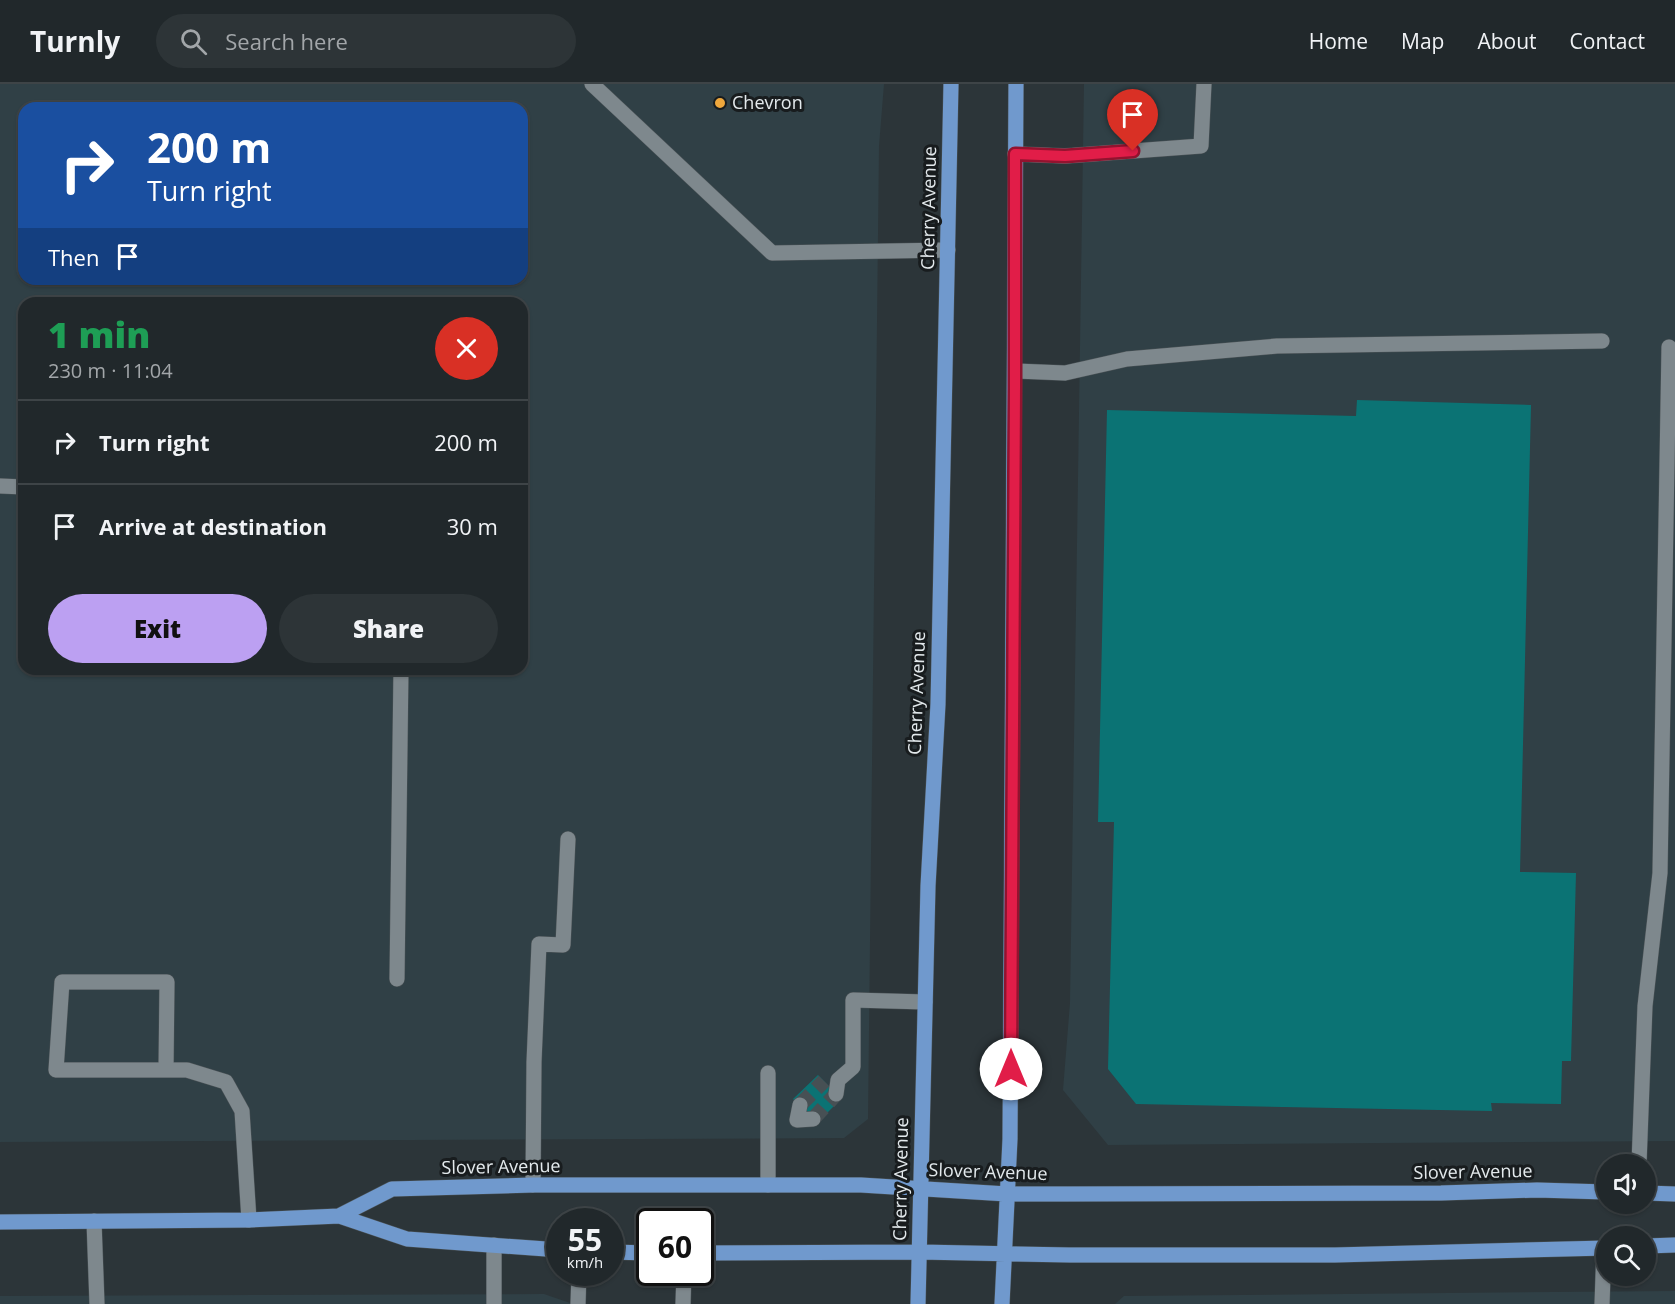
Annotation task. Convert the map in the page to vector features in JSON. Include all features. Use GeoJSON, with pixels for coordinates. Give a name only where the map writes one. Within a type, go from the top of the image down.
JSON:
{"type":"FeatureCollection","features":[{"type":"Feature","properties":{"kind":"main road","name":"Cherry Avenue"},"geometry":{"type":"LineString","coordinates":[[918,1304],[928,875],[938,704],[951,84]]}},
{"type":"Feature","properties":{"kind":"main road"},"geometry":{"type":"LineString","coordinates":[[1002,1304],[1010,1127],[1016,84]]}},
{"type":"Feature","properties":{"kind":"main road","name":"Slover Avenue"},"geometry":{"type":"LineString","coordinates":[[339,1216],[392,1188],[533,1185],[861,1185],[1007,1194],[1430,1193],[1537,1190],[1596,1192]]}},
{"type":"Feature","properties":{"kind":"main road"},"geometry":{"type":"LineString","coordinates":[[1656,1193],[1675,1194]]}},
{"type":"Feature","properties":{"kind":"main road","name":"Slover Avenue"},"geometry":{"type":"LineString","coordinates":[[0,1222],[249,1220],[339,1216],[407,1239],[546,1249]]}},
{"type":"Feature","properties":{"kind":"main road"},"geometry":{"type":"LineString","coordinates":[[1656,1246],[1675,1245]]}},
{"type":"Feature","properties":{"kind":"main road"},"geometry":{"type":"LineString","coordinates":[[714,1253],[1323,1255],[1596,1248]]}},
{"type":"Feature","properties":{"kind":"lane"},"geometry":{"type":"LineString","coordinates":[[592,84],[772,253],[948,250]]}},
{"type":"Feature","properties":{"kind":"lane"},"geometry":{"type":"LineString","coordinates":[[1015,154],[1065,156],[1201,146],[1204,84]]}},
{"type":"Feature","properties":{"kind":"lane"},"geometry":{"type":"LineString","coordinates":[[1015,371],[1065,374],[1127,359],[1277,346],[1602,341]]}},
{"type":"Feature","properties":{"kind":"lane"},"geometry":{"type":"LineString","coordinates":[[1639,1154],[1645,1006],[1660,873],[1670,347]]}},
{"type":"Feature","properties":{"kind":"lane"},"geometry":{"type":"LineString","coordinates":[[0,486],[18,487]]}},
{"type":"Feature","properties":{"kind":"lane"},"geometry":{"type":"LineString","coordinates":[[398,980],[401,675]]}},
{"type":"Feature","properties":{"kind":"lane"},"geometry":{"type":"LineString","coordinates":[[533,1185],[534,1062],[539,944],[563,945],[568,839]]}},
{"type":"Feature","properties":{"kind":"lane"},"geometry":{"type":"LineString","coordinates":[[166,1070],[167,982],[62,982],[56,1070],[166,1070],[187,1070],[226,1082],[242,1111],[249,1220]]}},
{"type":"Feature","properties":{"kind":"lane"},"geometry":{"type":"LineString","coordinates":[[833,1085],[853,1067],[853,1000],[925,1002]]}},
{"type":"Feature","properties":{"kind":"lane"},"geometry":{"type":"LineString","coordinates":[[768,1073],[768,1185]]}},
{"type":"Feature","properties":{"kind":"lane"},"geometry":{"type":"LineString","coordinates":[[768,1120],[798,1113],[813,1119]]}},
{"type":"Feature","properties":{"kind":"lane"},"geometry":{"type":"LineString","coordinates":[[94,1221],[97,1304]]}},
{"type":"Feature","properties":{"kind":"lane"},"geometry":{"type":"LineString","coordinates":[[494,1245],[494,1304]]}},
{"type":"Feature","properties":{"kind":"lane"},"geometry":{"type":"LineString","coordinates":[[578,1304],[579,1286]]}},
{"type":"Feature","properties":{"kind":"lane"},"geometry":{"type":"LineString","coordinates":[[683,1304],[684,1286]]}},
{"type":"Feature","properties":{"kind":"lane"},"geometry":{"type":"LineString","coordinates":[[1602,1304],[1603,1286]]}},
{"type":"Feature","properties":{"kind":"shaded area"},"geometry":{"type":"Polygon","coordinates":[[[0,84],[884,84],[879,146],[868,1119],[844,1138],[0,1142],[0,84]]]}},
{"type":"Feature","properties":{"kind":"shaded area"},"geometry":{"type":"Polygon","coordinates":[[[1084,84],[1675,84],[1675,1141],[1108,1145],[1063,1090],[1070,1003],[1084,84]]]}},
{"type":"Feature","properties":{"kind":"shaded area"},"geometry":{"type":"Polygon","coordinates":[[[1675,1291],[1675,1304],[1115,1304],[1124,1296],[1675,1291]]]}},
{"type":"Feature","properties":{"kind":"shaded area"},"geometry":{"type":"Polygon","coordinates":[[[544,1294],[573,1304],[0,1304],[0,1296],[544,1294]]]}},
{"type":"Feature","properties":{"kind":"building"},"geometry":{"type":"Polygon","coordinates":[[[1357,400],[1531,405],[1520,872],[1576,873],[1571,1061],[1562,1061],[1561,1104],[1491,1103],[1492,1111],[1136,1104],[1108,1069],[1114,822],[1098,822],[1107,410],[1356,416],[1357,400]]]}},
{"type":"Feature","properties":{"kind":"building"},"geometry":{"type":"Polygon","coordinates":[[[818,1075],[841,1099],[817,1123],[793,1099],[818,1075]]]}},
{"type":"Feature","properties":{"kind":"tunnel"},"geometry":{"type":"LineString","coordinates":[[800,1105],[824,1081]]}},
{"type":"Feature","properties":{"kind":"tunnel"},"geometry":{"type":"LineString","coordinates":[[813,1119],[836,1094]]}},
{"type":"Feature","properties":{"kind":"place","name":"Chevron"},"geometry":{"type":"Point","coordinates":[720,103]}},
{"type":"Feature","properties":{"kind":"route"},"geometry":{"type":"LineString","coordinates":[[1011,1069],[1015,154],[1065,156],[1133,151]]}}]}
